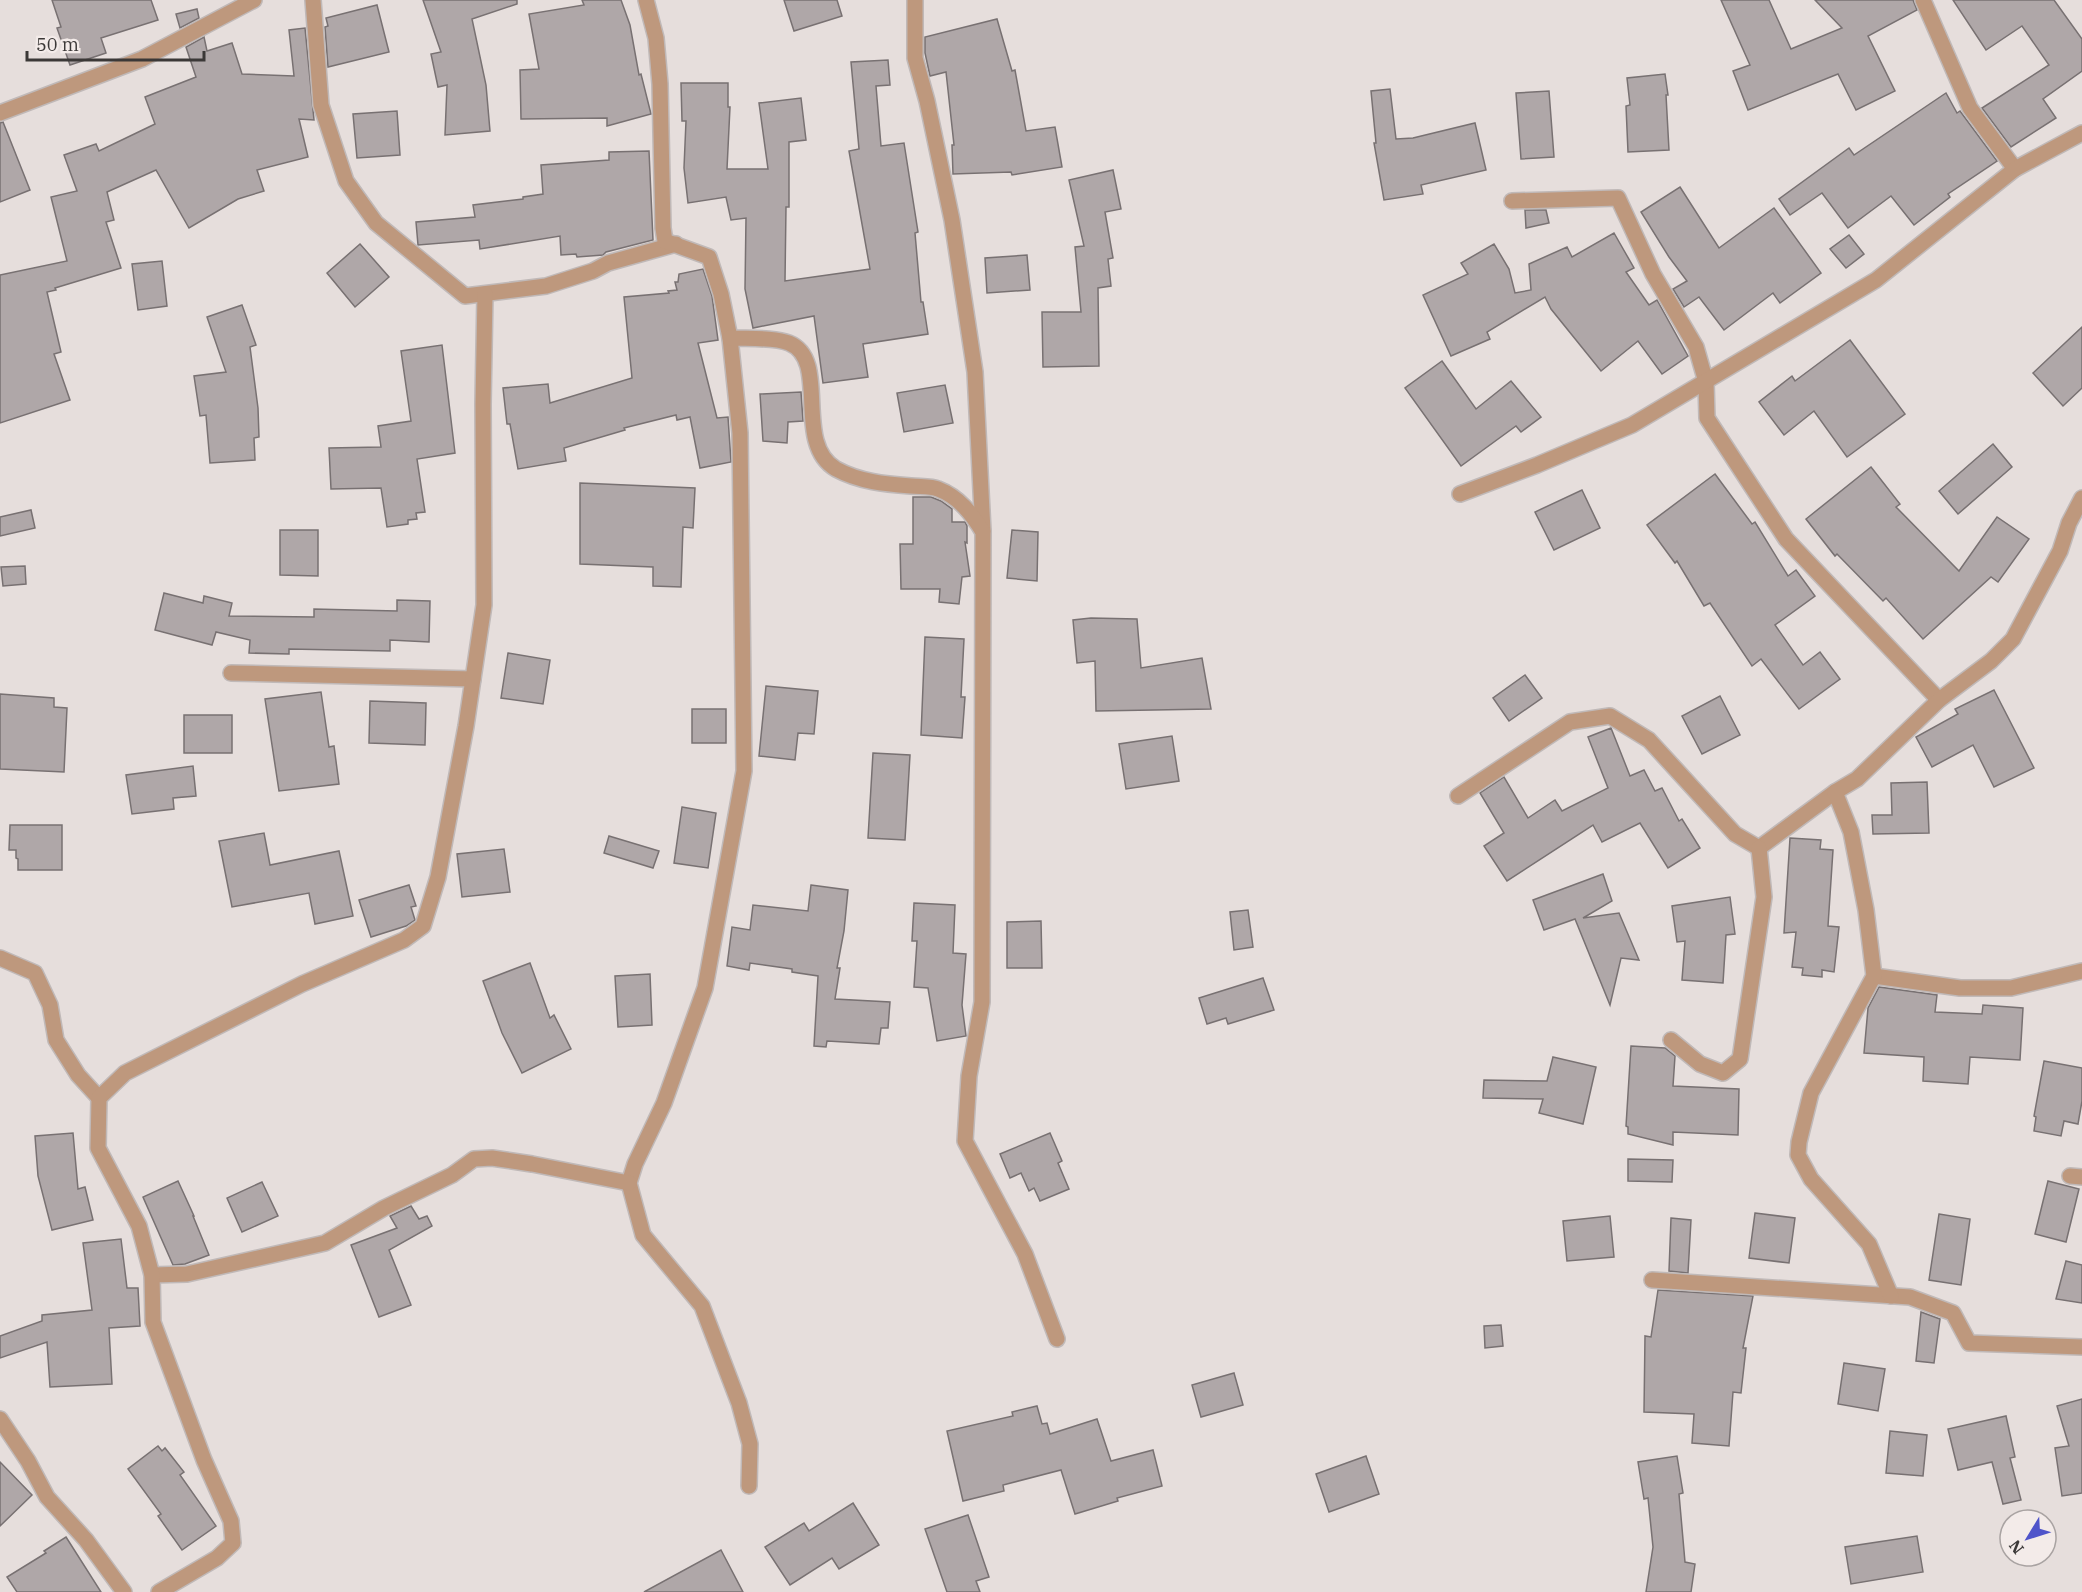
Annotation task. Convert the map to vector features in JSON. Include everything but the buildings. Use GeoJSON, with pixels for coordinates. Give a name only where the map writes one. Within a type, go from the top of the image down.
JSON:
{"type":"FeatureCollection","features":[{"type":"Feature","properties":{"kind":"street"},"geometry":{"type":"LineString","coordinates":[[0,113],[142,59],[254,0]]}},
{"type":"Feature","properties":{"kind":"street"},"geometry":{"type":"LineString","coordinates":[[312,0],[321,105],[346,181],[376,223],[465,296],[546,286],[592,271],[608,262],[676,244]]}},
{"type":"Feature","properties":{"kind":"street"},"geometry":{"type":"LineString","coordinates":[[646,0],[656,38],[660,84],[665,241],[709,257],[721,294],[730,338],[740,433],[744,771],[705,988],[664,1103],[635,1164],[629,1183],[643,1235],[702,1306],[739,1403],[748,1434],[750,1444],[749,1486]]}},
{"type":"Feature","properties":{"kind":"street"},"geometry":{"type":"LineString","coordinates":[[915,0],[915,58],[927,101],[952,220],[975,372],[983,532],[982,1002],[969,1076],[964,1141],[1025,1254],[1057,1339]]}},
{"type":"Feature","properties":{"kind":"street"},"geometry":{"type":"LineString","coordinates":[[1923,0],[1970,108],[2015,169]]}},
{"type":"Feature","properties":{"kind":"street"},"geometry":{"type":"LineString","coordinates":[[1460,494],[1632,425],[1876,279],[2015,169],[2082,133]]}},
{"type":"Feature","properties":{"kind":"street"},"geometry":{"type":"LineString","coordinates":[[1512,201],[1618,198],[1653,274],[1696,347],[1706,382],[1707,418],[1786,539],[1939,700]]}},
{"type":"Feature","properties":{"kind":"street"},"geometry":{"type":"LineString","coordinates":[[99,1098],[125,1073],[302,984],[404,940],[423,926],[438,877],[484,605],[485,294]]}},
{"type":"Feature","properties":{"kind":"street"},"geometry":{"type":"LineString","coordinates":[[730,338],[789,343],[804,354],[808,369],[814,439],[819,451],[833,467],[855,478],[874,482],[937,488],[954,497],[973,514],[983,532]]}},
{"type":"Feature","properties":{"kind":"street"},"geometry":{"type":"LineString","coordinates":[[1758,848],[1835,792],[1857,779],[1939,700],[1991,661],[2013,639],[2060,551],[2069,523],[2082,498]]}},
{"type":"Feature","properties":{"kind":"street"},"geometry":{"type":"LineString","coordinates":[[231,673],[473,680]]}},
{"type":"Feature","properties":{"kind":"street"},"geometry":{"type":"LineString","coordinates":[[1458,796],[1570,723],[1610,716],[1649,740],[1735,834],[1758,848]]}},
{"type":"Feature","properties":{"kind":"street"},"geometry":{"type":"LineString","coordinates":[[1835,792],[1851,832],[1866,910],[1874,976],[1811,1093],[1798,1155],[1811,1179],[1869,1244],[1891,1296]]}},
{"type":"Feature","properties":{"kind":"street"},"geometry":{"type":"LineString","coordinates":[[1671,1040],[1700,1064],[1723,1073],[1740,1059],[1764,897],[1758,848]]}},
{"type":"Feature","properties":{"kind":"street"},"geometry":{"type":"LineString","coordinates":[[0,958],[35,973],[50,1005],[56,1040],[78,1075],[99,1098],[98,1148],[138,1226],[153,1275],[153,1322],[204,1460],[231,1521],[233,1543],[217,1558],[159,1592]]}},
{"type":"Feature","properties":{"kind":"street"},"geometry":{"type":"LineString","coordinates":[[1874,976],[1960,988],[2011,988],[2082,971]]}},
{"type":"Feature","properties":{"kind":"street"},"geometry":{"type":"LineString","coordinates":[[153,1275],[187,1274],[325,1243],[384,1208],[452,1175],[474,1159],[492,1158],[532,1164],[629,1183]]}},
{"type":"Feature","properties":{"kind":"street"},"geometry":{"type":"LineString","coordinates":[[1652,1280],[1910,1297],[1953,1313],[1969,1343],[2082,1347]]}},
{"type":"Feature","properties":{"kind":"street"},"geometry":{"type":"LineString","coordinates":[[0,1419],[28,1461],[46,1497],[86,1540],[124,1592]]}}]}
